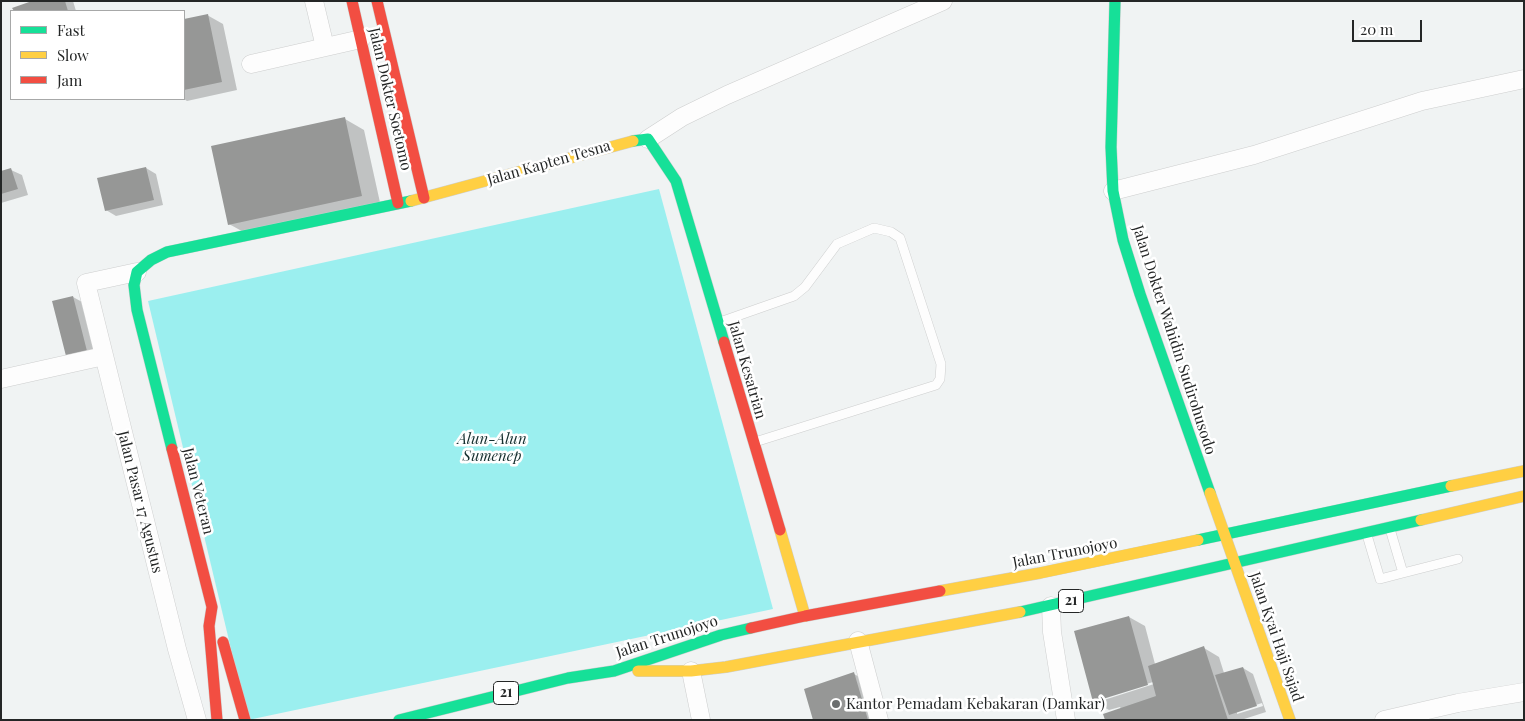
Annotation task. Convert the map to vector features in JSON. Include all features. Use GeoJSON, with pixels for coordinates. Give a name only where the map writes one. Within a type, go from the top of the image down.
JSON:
{"type":"FeatureCollection","features":[{"type":"Feature","properties":{"kind":"main road","name":"Jalan Dokter Soetomo"},"geometry":{"type":"LineString","coordinates":[[352,1],[373,36],[424,198]]}},
{"type":"Feature","properties":{"kind":"main road","name":"Jalan Dokter Soetomo"},"geometry":{"type":"LineString","coordinates":[[377,1],[373,36],[398,203]]}},
{"type":"Feature","properties":{"kind":"main road","name":"Jalan Dokter Wahidin Sudirohusodo"},"geometry":{"type":"LineString","coordinates":[[1116,1],[1111,147],[1113,192],[1123,240],[1140,294],[1235,564]]}},
{"type":"Feature","properties":{"kind":"main road","name":"Jalan Kapten Tesna"},"geometry":{"type":"LineString","coordinates":[[137,272],[151,260],[168,252],[424,198],[629,140],[648,139]]}},
{"type":"Feature","properties":{"kind":"main road","name":"Jalan Kesatrian"},"geometry":{"type":"LineString","coordinates":[[648,139],[676,181],[805,616]]}},
{"type":"Feature","properties":{"kind":"main road","name":"Jalan Veteran"},"geometry":{"type":"LineString","coordinates":[[137,272],[134,285],[137,310],[212,607],[209,626],[216,698],[216,720]]}},
{"type":"Feature","properties":{"kind":"main road","name":"Jalan Trunojoyo"},"geometry":{"type":"LineString","coordinates":[[614,671],[691,671],[726,667],[1051,606],[1235,564],[1389,526],[1514,488],[1524,471]]}},
{"type":"Feature","properties":{"kind":"main road","name":"Jalan Trunojoyo"},"geometry":{"type":"LineString","coordinates":[[399,720],[550,682],[614,671],[721,635],[805,616],[1040,573],[1225,535],[1514,488]]}},
{"type":"Feature","properties":{"kind":"main road","name":"Jalan Kyai Haji Sajad"},"geometry":{"type":"LineString","coordinates":[[1235,564],[1290,720]]}},
{"type":"Feature","properties":{"kind":"main road"},"geometry":{"type":"LineString","coordinates":[[212,607],[220,629],[245,720]]}},
{"type":"Feature","properties":{"kind":"street"},"geometry":{"type":"LineString","coordinates":[[314,1],[325,47]]}},
{"type":"Feature","properties":{"kind":"street","name":"Jalan Kapten Tesna"},"geometry":{"type":"LineString","coordinates":[[648,139],[682,118],[727,96],[932,3]]}},
{"type":"Feature","properties":{"kind":"street"},"geometry":{"type":"LineString","coordinates":[[251,64],[373,36]]}},
{"type":"Feature","properties":{"kind":"street"},"geometry":{"type":"LineString","coordinates":[[1113,192],[1254,155],[1422,101],[1524,79]]}},
{"type":"Feature","properties":{"kind":"street","name":"Jalan Pasar 17 Agustus"},"geometry":{"type":"LineString","coordinates":[[137,272],[86,283],[177,649],[197,720]]}},
{"type":"Feature","properties":{"kind":"street"},"geometry":{"type":"LineString","coordinates":[[1,379],[104,356]]}},
{"type":"Feature","properties":{"kind":"street"},"geometry":{"type":"LineString","coordinates":[[1051,606],[1052,632],[1066,720]]}},
{"type":"Feature","properties":{"kind":"street"},"geometry":{"type":"LineString","coordinates":[[858,641],[879,720]]}},
{"type":"Feature","properties":{"kind":"street"},"geometry":{"type":"LineString","coordinates":[[691,671],[701,720]]}},
{"type":"Feature","properties":{"kind":"street"},"geometry":{"type":"LineString","coordinates":[[1384,720],[1458,702],[1524,692]]}},
{"type":"Feature","properties":{"kind":"lane"},"geometry":{"type":"LineString","coordinates":[[718,323],[794,296],[805,287],[837,244],[874,228],[891,232],[900,238],[941,364],[940,379],[936,386],[753,442]]}},
{"type":"Feature","properties":{"kind":"lane"},"geometry":{"type":"LineString","coordinates":[[1389,526],[1403,573]]}},
{"type":"Feature","properties":{"kind":"lane"},"geometry":{"type":"LineString","coordinates":[[1366,532],[1380,579],[1458,559]]}},
{"type":"Feature","properties":{"kind":"green space","name":"Alun-Alun Sumenep"},"geometry":{"type":"Polygon","coordinates":[[[659,189],[773,609],[248,720],[148,301],[659,189]]]}},
{"type":"Feature","properties":{"kind":"building"},"geometry":{"type":"Polygon","coordinates":[[[32,1],[65,1],[68,10],[13,10],[12,8],[32,1]]]}},
{"type":"Feature","properties":{"kind":"building"},"geometry":{"type":"Polygon","coordinates":[[[208,14],[222,82],[185,90],[185,19],[208,14]]]}},
{"type":"Feature","properties":{"kind":"building"},"geometry":{"type":"Polygon","coordinates":[[[345,117],[362,196],[228,225],[211,146],[345,117]]]}},
{"type":"Feature","properties":{"kind":"building"},"geometry":{"type":"Polygon","coordinates":[[[146,167],[154,200],[105,211],[97,178],[146,167]]]}},
{"type":"Feature","properties":{"kind":"building"},"geometry":{"type":"Polygon","coordinates":[[[11,168],[18,189],[1,194],[1,171],[11,168]]]}},
{"type":"Feature","properties":{"kind":"building"},"geometry":{"type":"Polygon","coordinates":[[[73,296],[87,351],[66,356],[52,301],[73,296]]]}},
{"type":"Feature","properties":{"kind":"building"},"geometry":{"type":"Polygon","coordinates":[[[1129,616],[1148,685],[1093,702],[1074,631],[1129,616]]]}},
{"type":"Feature","properties":{"kind":"building"},"geometry":{"type":"Polygon","coordinates":[[[1204,646],[1228,720],[1105,720],[1103,714],[1156,696],[1148,666],[1204,646]]]}},
{"type":"Feature","properties":{"kind":"building"},"geometry":{"type":"Polygon","coordinates":[[[1243,667],[1257,706],[1229,715],[1215,675],[1243,667]]]}},
{"type":"Feature","properties":{"kind":"building","name":"Kantor Pemadam Kebakaran (Damkar)"},"geometry":{"type":"Polygon","coordinates":[[[854,672],[868,720],[813,720],[804,689],[854,672]]]}},
{"type":"Feature","properties":{"kind":"traffic: fast"},"geometry":{"type":"LineString","coordinates":[[1115,1],[1111,147],[1113,191],[1123,240],[1140,294],[1210,493]]}},
{"type":"Feature","properties":{"kind":"traffic: fast"},"geometry":{"type":"LineString","coordinates":[[633,141],[648,139],[676,181],[724,342]]}},
{"type":"Feature","properties":{"kind":"traffic: fast"},"geometry":{"type":"LineString","coordinates":[[172,449],[137,310],[134,285],[137,272],[151,260],[167,252],[411,201]]}},
{"type":"Feature","properties":{"kind":"traffic: fast"},"geometry":{"type":"LineString","coordinates":[[1198,540],[1451,486]]}},
{"type":"Feature","properties":{"kind":"traffic: fast"},"geometry":{"type":"LineString","coordinates":[[1020,612],[1421,520]]}},
{"type":"Feature","properties":{"kind":"traffic: fast"},"geometry":{"type":"LineString","coordinates":[[399,720],[568,678],[614,671],[721,635],[751,628]]}},
{"type":"Feature","properties":{"kind":"traffic: slow"},"geometry":{"type":"LineString","coordinates":[[411,201],[633,141]]}},
{"type":"Feature","properties":{"kind":"traffic: slow"},"geometry":{"type":"LineString","coordinates":[[1451,486],[1524,471]]}},
{"type":"Feature","properties":{"kind":"traffic: slow"},"geometry":{"type":"LineString","coordinates":[[1210,493],[1290,720]]}},
{"type":"Feature","properties":{"kind":"traffic: slow"},"geometry":{"type":"LineString","coordinates":[[1421,520],[1524,496]]}},
{"type":"Feature","properties":{"kind":"traffic: slow"},"geometry":{"type":"LineString","coordinates":[[780,530],[805,616]]}},
{"type":"Feature","properties":{"kind":"traffic: slow"},"geometry":{"type":"LineString","coordinates":[[940,591],[1040,573],[1198,540]]}},
{"type":"Feature","properties":{"kind":"traffic: slow"},"geometry":{"type":"LineString","coordinates":[[638,671],[691,671],[726,667],[1020,612]]}},
{"type":"Feature","properties":{"kind":"traffic: jam"},"geometry":{"type":"LineString","coordinates":[[352,1],[398,203]]}},
{"type":"Feature","properties":{"kind":"traffic: jam"},"geometry":{"type":"LineString","coordinates":[[377,1],[424,198]]}},
{"type":"Feature","properties":{"kind":"traffic: jam"},"geometry":{"type":"LineString","coordinates":[[724,342],[780,530]]}},
{"type":"Feature","properties":{"kind":"traffic: jam"},"geometry":{"type":"LineString","coordinates":[[172,449],[212,607],[209,626],[217,720]]}},
{"type":"Feature","properties":{"kind":"traffic: jam"},"geometry":{"type":"LineString","coordinates":[[751,628],[940,591]]}},
{"type":"Feature","properties":{"kind":"traffic: jam"},"geometry":{"type":"LineString","coordinates":[[223,642],[245,720]]}},
{"type":"Feature","properties":{"kind":"place","name":"Kantor Pemadam Kebakaran (Damkar)"},"geometry":{"type":"Point","coordinates":[836,704]}}]}
